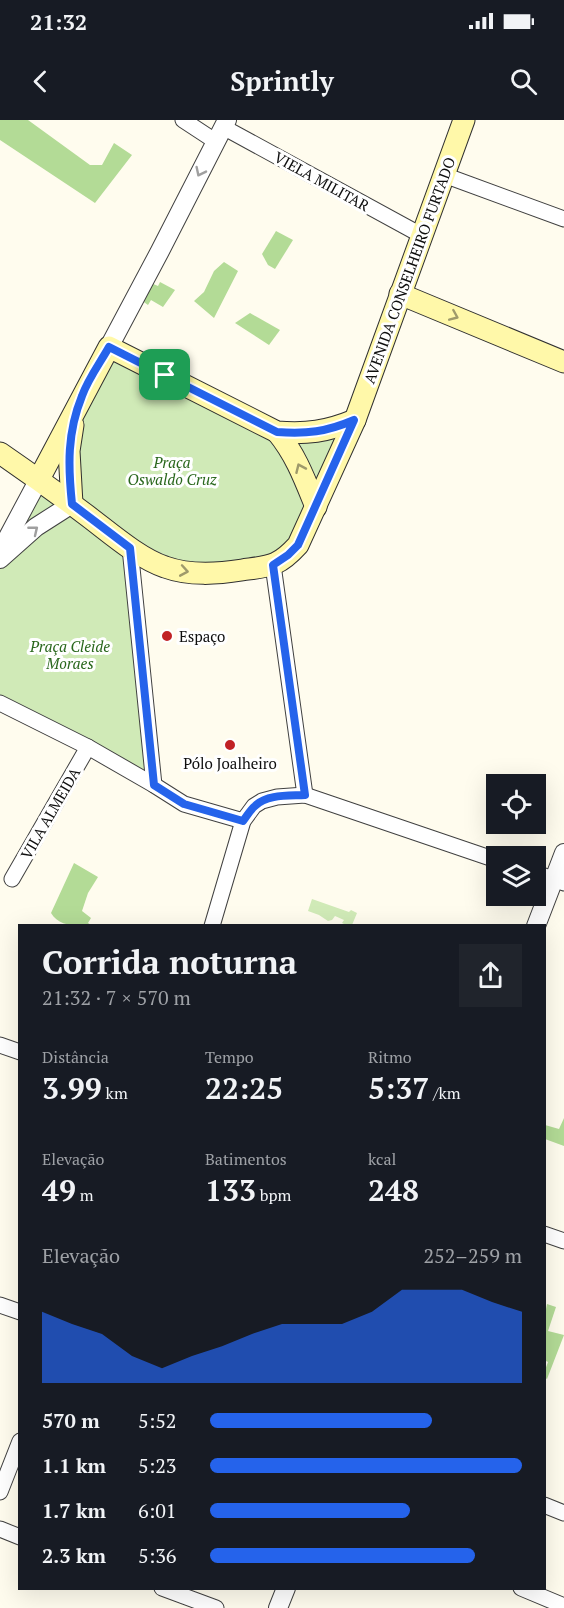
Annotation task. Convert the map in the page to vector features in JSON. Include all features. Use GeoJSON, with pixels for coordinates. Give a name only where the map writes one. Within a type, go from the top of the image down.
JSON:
{"type":"FeatureCollection","features":[{"type":"Feature","properties":{"kind":"main road","name":"AVENIDA CONSELHEIRO FURTADO"},"geometry":{"type":"LineString","coordinates":[[273,565],[298,545],[354,420],[464,120]]}},
{"type":"Feature","properties":{"kind":"main road"},"geometry":{"type":"LineString","coordinates":[[400,294],[564,362]]}},
{"type":"Feature","properties":{"kind":"main road"},"geometry":{"type":"LineString","coordinates":[[39,479],[109,347],[277,432],[298,434],[321,432],[354,420]]}},
{"type":"Feature","properties":{"kind":"main road"},"geometry":{"type":"LineString","coordinates":[[72,504],[69,452],[73,426],[82,396]]}},
{"type":"Feature","properties":{"kind":"main road"},"geometry":{"type":"LineString","coordinates":[[277,432],[297,460],[316,507]]}},
{"type":"Feature","properties":{"kind":"main road"},"geometry":{"type":"LineString","coordinates":[[0,453],[39,479],[130,548],[164,567],[187,572],[219,574],[273,565]]}},
{"type":"Feature","properties":{"kind":"street","name":"VIELA MILITAR"},"geometry":{"type":"LineString","coordinates":[[183,120],[221,129],[422,235]]}},
{"type":"Feature","properties":{"kind":"street"},"geometry":{"type":"LineString","coordinates":[[109,347],[156,248],[221,129]]}},
{"type":"Feature","properties":{"kind":"street"},"geometry":{"type":"LineString","coordinates":[[444,175],[564,219]]}},
{"type":"Feature","properties":{"kind":"street"},"geometry":{"type":"LineString","coordinates":[[0,552],[39,479]]}},
{"type":"Feature","properties":{"kind":"street"},"geometry":{"type":"LineString","coordinates":[[0,559],[36,527],[72,504]]}},
{"type":"Feature","properties":{"kind":"street"},"geometry":{"type":"LineString","coordinates":[[130,548],[154,785]]}},
{"type":"Feature","properties":{"kind":"street"},"geometry":{"type":"LineString","coordinates":[[273,565],[305,795]]}},
{"type":"Feature","properties":{"kind":"street"},"geometry":{"type":"LineString","coordinates":[[0,703],[88,747],[184,804],[243,821]]}},
{"type":"Feature","properties":{"kind":"street","name":"VILA ALMEIDA"},"geometry":{"type":"LineString","coordinates":[[12,879],[88,747]]}},
{"type":"Feature","properties":{"kind":"street"},"geometry":{"type":"LineString","coordinates":[[213,924],[243,821],[254,806],[277,797],[305,795],[486,857]]}},
{"type":"Feature","properties":{"kind":"street"},"geometry":{"type":"LineString","coordinates":[[537,924],[559,881],[564,853]]}},
{"type":"Feature","properties":{"kind":"street"},"geometry":{"type":"LineString","coordinates":[[0,1045],[18,1051]]}},
{"type":"Feature","properties":{"kind":"street"},"geometry":{"type":"LineString","coordinates":[[546,1235],[564,1241]]}},
{"type":"Feature","properties":{"kind":"street"},"geometry":{"type":"LineString","coordinates":[[0,1305],[18,1311]]}},
{"type":"Feature","properties":{"kind":"street"},"geometry":{"type":"LineString","coordinates":[[0,1492],[18,1446]]}},
{"type":"Feature","properties":{"kind":"street"},"geometry":{"type":"LineString","coordinates":[[546,1506],[564,1513]]}},
{"type":"Feature","properties":{"kind":"street"},"geometry":{"type":"LineString","coordinates":[[0,1529],[18,1535]]}},
{"type":"Feature","properties":{"kind":"street"},"geometry":{"type":"LineString","coordinates":[[167,1590],[216,1608]]}},
{"type":"Feature","properties":{"kind":"street"},"geometry":{"type":"LineString","coordinates":[[278,1608],[285,1590]]}},
{"type":"Feature","properties":{"kind":"street"},"geometry":{"type":"LineString","coordinates":[[526,1590],[564,1606]]}},
{"type":"Feature","properties":{"kind":"green space"},"geometry":{"type":"Polygon","coordinates":[[[0,120],[28,120],[90,165],[102,165],[114,143],[132,155],[95,203],[0,140],[0,120]]]}},
{"type":"Feature","properties":{"kind":"green space"},"geometry":{"type":"Polygon","coordinates":[[[276,231],[293,240],[275,269],[268,265],[262,254],[276,231]]]}},
{"type":"Feature","properties":{"kind":"green space"},"geometry":{"type":"Polygon","coordinates":[[[224,262],[238,271],[214,318],[194,301],[204,292],[214,271],[224,262]]]}},
{"type":"Feature","properties":{"kind":"green space"},"geometry":{"type":"Polygon","coordinates":[[[160,282],[175,290],[163,307],[151,300],[148,305],[141,300],[151,283],[158,286],[160,282]]]}},
{"type":"Feature","properties":{"kind":"green space"},"geometry":{"type":"Polygon","coordinates":[[[250,313],[280,330],[269,345],[235,323],[250,313]]]}},
{"type":"Feature","properties":{"kind":"green space","name":"Praça Oswaldo Cruz"},"geometry":{"type":"Polygon","coordinates":[[[115,351],[276,434],[345,426],[292,540],[271,557],[189,566],[134,541],[79,502],[78,428],[115,351]]]}},
{"type":"Feature","properties":{"kind":"green space","name":"Praça Cleide Moraes"},"geometry":{"type":"Polygon","coordinates":[[[36,482],[130,548],[154,785],[0,700],[0,552],[36,482]]]}},
{"type":"Feature","properties":{"kind":"green space"},"geometry":{"type":"Polygon","coordinates":[[[74,863],[98,877],[88,893],[82,911],[91,918],[90,924],[63,923],[54,918],[51,913],[74,863]]]}},
{"type":"Feature","properties":{"kind":"green space"},"geometry":{"type":"Polygon","coordinates":[[[312,899],[357,913],[352,924],[344,924],[342,923],[344,920],[335,916],[328,921],[308,911],[312,899]]]}},
{"type":"Feature","properties":{"kind":"green space"},"geometry":{"type":"Polygon","coordinates":[[[564,1118],[564,1146],[546,1139],[546,1125],[559,1129],[564,1118]]]}},
{"type":"Feature","properties":{"kind":"green space"},"geometry":{"type":"Polygon","coordinates":[[[547,1304],[556,1307],[548,1331],[564,1335],[547,1379],[548,1362],[546,1361],[547,1304]]]}},
{"type":"Feature","properties":{"kind":"place","name":"Espaço"},"geometry":{"type":"Point","coordinates":[167,636]}},
{"type":"Feature","properties":{"kind":"place","name":"Pólo Joalheiro"},"geometry":{"type":"Point","coordinates":[230,745]}},
{"type":"Feature","properties":{"kind":"route"},"geometry":{"type":"LineString","coordinates":[[109,347],[165,375],[277,432],[298,434],[321,432],[354,420],[298,545],[273,565],[305,795],[277,797],[262,801],[254,806],[243,821],[184,804],[154,785],[130,548],[72,504],[69,452],[73,426],[82,396],[109,347]]}}]}
